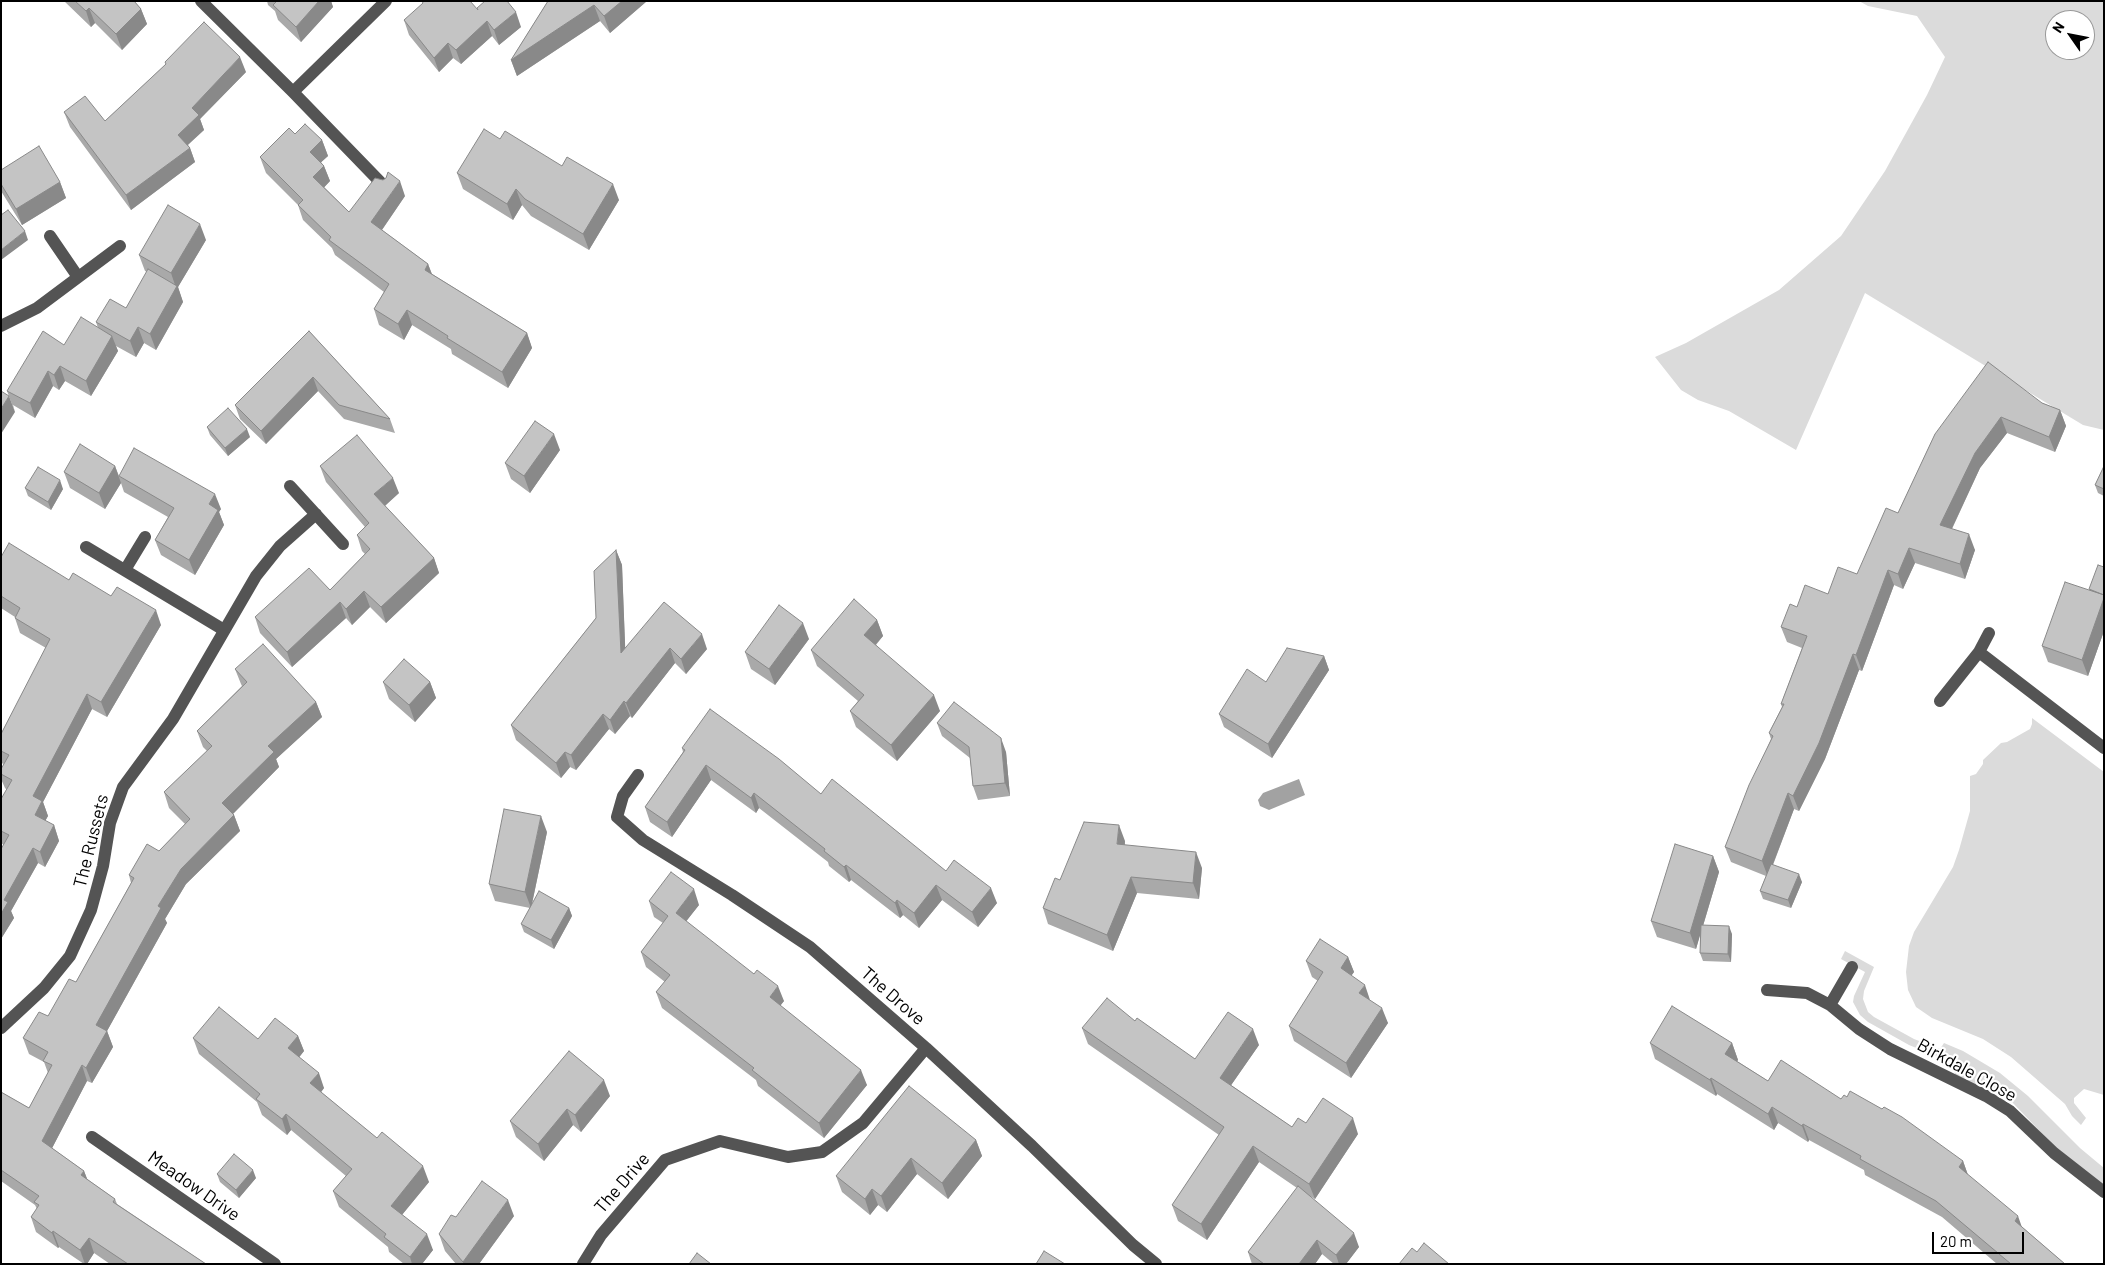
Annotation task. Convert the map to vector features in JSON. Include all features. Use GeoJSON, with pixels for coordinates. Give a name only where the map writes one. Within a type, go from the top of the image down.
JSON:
{"type":"FeatureCollection","features":[{"type":"Feature","properties":{"kind":"street"},"geometry":{"type":"LineString","coordinates":[[201,1],[386,188]]}},
{"type":"Feature","properties":{"kind":"street"},"geometry":{"type":"LineString","coordinates":[[293,92],[386,1]]}},
{"type":"Feature","properties":{"kind":"street"},"geometry":{"type":"LineString","coordinates":[[50,236],[78,277]]}},
{"type":"Feature","properties":{"kind":"street"},"geometry":{"type":"LineString","coordinates":[[1,326],[37,308],[120,246]]}},
{"type":"Feature","properties":{"kind":"street"},"geometry":{"type":"LineString","coordinates":[[290,486],[343,544]]}},
{"type":"Feature","properties":{"kind":"street","name":"The Russets"},"geometry":{"type":"LineString","coordinates":[[1,1028],[44,988],[70,956],[91,910],[103,866],[110,822],[123,787],[173,719],[256,576],[280,546],[316,514]]}},
{"type":"Feature","properties":{"kind":"street"},"geometry":{"type":"LineString","coordinates":[[125,570],[145,536]]}},
{"type":"Feature","properties":{"kind":"street"},"geometry":{"type":"LineString","coordinates":[[86,547],[224,630]]}},
{"type":"Feature","properties":{"kind":"street"},"geometry":{"type":"LineString","coordinates":[[1940,701],[1979,652],[1989,633]]}},
{"type":"Feature","properties":{"kind":"street"},"geometry":{"type":"LineString","coordinates":[[1979,652],[2104,748]]}},
{"type":"Feature","properties":{"kind":"street","name":"The Drove"},"geometry":{"type":"LineString","coordinates":[[638,775],[623,796],[618,817],[644,840],[810,947],[926,1048],[1156,1264]]}},
{"type":"Feature","properties":{"kind":"street"},"geometry":{"type":"LineString","coordinates":[[1830,1005],[1852,967]]}},
{"type":"Feature","properties":{"kind":"street","name":"Birkdale Close"},"geometry":{"type":"LineString","coordinates":[[1767,990],[1807,993],[1830,1005],[1859,1029],[1890,1049],[1986,1096],[2010,1111],[2054,1153],[2104,1192]]}},
{"type":"Feature","properties":{"kind":"street","name":"The Drive"},"geometry":{"type":"LineString","coordinates":[[583,1264],[600,1235],[665,1160],[720,1141],[788,1157],[822,1152],[863,1123],[926,1048]]}},
{"type":"Feature","properties":{"kind":"street","name":"Meadow Drive"},"geometry":{"type":"LineString","coordinates":[[92,1137],[275,1264]]}},
{"type":"Feature","properties":{"kind":"shaded area"},"geometry":{"type":"Polygon","coordinates":[[[1859,1],[2104,1],[2104,430],[2083,425],[1865,293],[1796,450],[1729,411],[1698,400],[1681,390],[1655,357],[1686,343],[1779,290],[1841,236],[1885,171],[1927,95],[1945,57],[1917,16],[1868,6],[1859,1]]]}},
{"type":"Feature","properties":{"kind":"shaded area"},"geometry":{"type":"Polygon","coordinates":[[[2032,718],[2104,772],[2104,1095],[2084,1089],[2074,1098],[2074,1103],[2086,1118],[2081,1125],[2072,1116],[2065,1104],[2011,1057],[1983,1039],[1932,1018],[1916,1007],[1908,990],[1906,972],[1909,946],[1914,932],[1953,867],[1970,811],[1970,776],[1976,774],[1983,764],[1983,760],[2001,743],[2007,742],[2030,729],[2032,718]]]}},
{"type":"Feature","properties":{"kind":"shaded area"},"geometry":{"type":"Polygon","coordinates":[[[1299,779],[1305,795],[1269,810],[1260,806],[1258,800],[1263,793],[1299,779]]]}},
{"type":"Feature","properties":{"kind":"shaded area"},"geometry":{"type":"Polygon","coordinates":[[[1845,951],[1874,967],[1864,991],[1863,999],[1868,1012],[1914,1039],[1940,1049],[1944,1043],[1963,1051],[2000,1073],[2028,1096],[2080,1148],[2104,1168],[2104,1188],[2052,1144],[2012,1102],[1990,1086],[1984,1083],[1970,1085],[1956,1077],[1951,1062],[1909,1045],[1868,1022],[1860,1015],[1853,1002],[1865,972],[1841,959],[1845,951]]]}},
{"type":"Feature","properties":{"kind":"building"},"geometry":{"type":"Polygon","coordinates":[[[75,1],[134,1],[141,9],[116,34],[89,8],[86,11],[75,1]]]}},
{"type":"Feature","properties":{"kind":"building"},"geometry":{"type":"Polygon","coordinates":[[[275,1],[319,1],[296,27],[273,5],[275,1]]]}},
{"type":"Feature","properties":{"kind":"building"},"geometry":{"type":"Polygon","coordinates":[[[422,1],[470,1],[478,10],[477,8],[485,1],[507,1],[516,12],[494,30],[487,21],[456,50],[448,43],[434,58],[404,20],[423,3],[422,1]]]}},
{"type":"Feature","properties":{"kind":"building"},"geometry":{"type":"Polygon","coordinates":[[[548,1],[622,1],[604,16],[594,5],[511,60],[548,1]]]}},
{"type":"Feature","properties":{"kind":"building"},"geometry":{"type":"Polygon","coordinates":[[[204,22],[240,57],[192,108],[199,115],[178,135],[190,148],[126,195],[64,112],[85,96],[105,121],[166,64],[165,62],[204,22]]]}},
{"type":"Feature","properties":{"kind":"building"},"geometry":{"type":"Polygon","coordinates":[[[305,124],[322,140],[310,152],[324,166],[313,177],[349,212],[375,178],[383,180],[388,172],[400,181],[371,222],[428,264],[425,270],[527,333],[502,372],[447,338],[448,336],[407,310],[398,324],[374,309],[389,284],[329,240],[331,237],[298,205],[303,200],[260,157],[289,128],[295,134],[305,124]]]}},
{"type":"Feature","properties":{"kind":"building"},"geometry":{"type":"Polygon","coordinates":[[[484,129],[500,139],[505,131],[562,166],[567,157],[613,184],[583,234],[525,199],[516,189],[507,204],[457,173],[484,129]]]}},
{"type":"Feature","properties":{"kind":"building"},"geometry":{"type":"Polygon","coordinates":[[[39,146],[60,182],[16,209],[1,184],[1,170],[39,146]]]}},
{"type":"Feature","properties":{"kind":"building"},"geometry":{"type":"Polygon","coordinates":[[[168,205],[200,224],[171,273],[139,255],[168,205]]]}},
{"type":"Feature","properties":{"kind":"building"},"geometry":{"type":"Polygon","coordinates":[[[8,210],[25,231],[1,250],[1,215],[8,210]]]}},
{"type":"Feature","properties":{"kind":"building"},"geometry":{"type":"Polygon","coordinates":[[[148,269],[177,286],[150,334],[138,327],[130,341],[96,322],[110,299],[126,308],[148,269]]]}},
{"type":"Feature","properties":{"kind":"building"},"geometry":{"type":"Polygon","coordinates":[[[81,317],[112,336],[86,381],[60,366],[54,375],[48,371],[30,403],[7,391],[43,331],[64,345],[81,317]]]}},
{"type":"Feature","properties":{"kind":"building"},"geometry":{"type":"Polygon","coordinates":[[[309,331],[390,419],[339,405],[313,377],[261,431],[235,405],[309,331]]]}},
{"type":"Feature","properties":{"kind":"building"},"geometry":{"type":"Polygon","coordinates":[[[1988,362],[2042,403],[2060,410],[2049,437],[2001,417],[1975,453],[1940,525],[1969,534],[1960,564],[1909,548],[1898,574],[1888,570],[1856,655],[1853,654],[1819,743],[1793,796],[1788,793],[1762,861],[1725,847],[1749,785],[1773,736],[1769,733],[1784,704],[1781,704],[1807,636],[1781,627],[1790,604],[1797,607],[1805,585],[1828,594],[1838,567],[1857,574],[1886,508],[1898,513],[1935,434],[1988,362]]]}},
{"type":"Feature","properties":{"kind":"building"},"geometry":{"type":"Polygon","coordinates":[[[1,391],[9,396],[1,409],[1,391]]]}},
{"type":"Feature","properties":{"kind":"building"},"geometry":{"type":"Polygon","coordinates":[[[228,408],[247,429],[225,448],[207,427],[228,408]]]}},
{"type":"Feature","properties":{"kind":"building"},"geometry":{"type":"Polygon","coordinates":[[[535,421],[554,434],[524,476],[505,463],[535,421]]]}},
{"type":"Feature","properties":{"kind":"building"},"geometry":{"type":"Polygon","coordinates":[[[357,435],[393,478],[374,494],[434,558],[381,607],[364,591],[346,609],[340,602],[287,652],[255,617],[309,568],[330,590],[370,549],[357,535],[369,523],[320,466],[357,435]]]}},
{"type":"Feature","properties":{"kind":"building"},"geometry":{"type":"Polygon","coordinates":[[[80,444],[115,466],[99,493],[64,472],[80,444]]]}},
{"type":"Feature","properties":{"kind":"building"},"geometry":{"type":"Polygon","coordinates":[[[134,448],[215,494],[209,504],[218,510],[189,560],[155,540],[174,508],[119,476],[134,448]]]}},
{"type":"Feature","properties":{"kind":"building"},"geometry":{"type":"Polygon","coordinates":[[[2104,466],[2104,489],[2095,485],[2104,466]]]}},
{"type":"Feature","properties":{"kind":"building"},"geometry":{"type":"Polygon","coordinates":[[[38,467],[60,480],[48,502],[25,488],[38,467]]]}},
{"type":"Feature","properties":{"kind":"building"},"geometry":{"type":"Polygon","coordinates":[[[9,543],[69,580],[73,573],[111,596],[117,587],[156,610],[101,702],[87,694],[33,796],[42,801],[35,815],[54,825],[40,852],[33,848],[4,900],[8,902],[1,914],[1,849],[9,835],[1,831],[1,799],[12,780],[1,774],[1,769],[9,755],[1,751],[1,734],[50,639],[15,618],[20,608],[1,596],[1,557],[9,543]]]}},
{"type":"Feature","properties":{"kind":"building"},"geometry":{"type":"Polygon","coordinates":[[[616,550],[621,653],[664,602],[702,634],[681,659],[670,648],[610,720],[603,714],[571,755],[565,752],[556,763],[511,725],[596,618],[594,571],[616,550]]]}},
{"type":"Feature","properties":{"kind":"building"},"geometry":{"type":"Polygon","coordinates":[[[2098,565],[2104,567],[2104,595],[2089,589],[2098,565]]]}},
{"type":"Feature","properties":{"kind":"building"},"geometry":{"type":"Polygon","coordinates":[[[2065,582],[2104,595],[2082,660],[2042,646],[2065,582]]]}},
{"type":"Feature","properties":{"kind":"building"},"geometry":{"type":"Polygon","coordinates":[[[854,599],[877,620],[864,635],[934,695],[891,745],[850,711],[864,695],[811,650],[854,599]]]}},
{"type":"Feature","properties":{"kind":"building"},"geometry":{"type":"Polygon","coordinates":[[[779,605],[803,623],[769,669],[745,652],[779,605]]]}},
{"type":"Feature","properties":{"kind":"building"},"geometry":{"type":"Polygon","coordinates":[[[263,644],[316,702],[268,746],[274,752],[222,803],[234,815],[181,869],[158,906],[161,908],[96,1025],[107,1031],[86,1068],[82,1065],[42,1141],[84,1171],[81,1175],[115,1199],[113,1202],[206,1264],[128,1264],[89,1238],[80,1250],[53,1231],[52,1233],[31,1217],[39,1205],[34,1202],[39,1196],[1,1170],[1,1092],[29,1108],[52,1065],[43,1061],[48,1052],[23,1038],[39,1012],[48,1016],[69,979],[76,982],[134,878],[129,875],[147,844],[159,851],[190,819],[164,792],[212,746],[197,731],[247,682],[235,669],[263,644]]]}},
{"type":"Feature","properties":{"kind":"building"},"geometry":{"type":"Polygon","coordinates":[[[1287,648],[1324,656],[1268,744],[1219,714],[1247,669],[1266,682],[1287,648]]]}},
{"type":"Feature","properties":{"kind":"building"},"geometry":{"type":"Polygon","coordinates":[[[404,659],[430,682],[409,705],[383,682],[404,659]]]}},
{"type":"Feature","properties":{"kind":"building"},"geometry":{"type":"Polygon","coordinates":[[[954,702],[1001,738],[1005,783],[973,786],[969,747],[937,723],[954,702]]]}},
{"type":"Feature","properties":{"kind":"building"},"geometry":{"type":"Polygon","coordinates":[[[710,709],[779,759],[821,794],[832,779],[946,871],[954,860],[991,888],[972,912],[936,885],[914,913],[897,900],[895,903],[846,865],[844,867],[824,851],[825,849],[754,793],[751,798],[706,765],[667,822],[645,807],[685,750],[682,748],[710,709]]]}},
{"type":"Feature","properties":{"kind":"building"},"geometry":{"type":"Polygon","coordinates":[[[504,809],[541,816],[525,892],[489,884],[504,809]]]}},
{"type":"Feature","properties":{"kind":"building"},"geometry":{"type":"Polygon","coordinates":[[[1084,822],[1119,825],[1117,844],[1196,852],[1193,883],[1131,877],[1107,935],[1043,908],[1055,878],[1060,880],[1084,822]]]}},
{"type":"Feature","properties":{"kind":"building"},"geometry":{"type":"Polygon","coordinates":[[[1675,844],[1713,856],[1690,933],[1651,921],[1675,844]]]}},
{"type":"Feature","properties":{"kind":"building"},"geometry":{"type":"Polygon","coordinates":[[[1771,864],[1799,874],[1788,900],[1760,891],[1771,864]]]}},
{"type":"Feature","properties":{"kind":"building"},"geometry":{"type":"Polygon","coordinates":[[[671,872],[694,889],[676,913],[754,974],[757,970],[778,986],[770,997],[861,1070],[819,1123],[752,1070],[754,1068],[656,992],[670,975],[641,952],[668,916],[649,901],[671,872]]]}},
{"type":"Feature","properties":{"kind":"building"},"geometry":{"type":"Polygon","coordinates":[[[539,891],[569,908],[551,940],[521,924],[539,891]]]}},
{"type":"Feature","properties":{"kind":"building"},"geometry":{"type":"Polygon","coordinates":[[[1701,925],[1729,926],[1728,954],[1700,953],[1701,925]]]}},
{"type":"Feature","properties":{"kind":"building"},"geometry":{"type":"Polygon","coordinates":[[[1320,939],[1348,957],[1341,968],[1365,985],[1359,993],[1382,1008],[1346,1063],[1289,1026],[1323,972],[1306,961],[1320,939]]]}},
{"type":"Feature","properties":{"kind":"building"},"geometry":{"type":"Polygon","coordinates":[[[1107,998],[1135,1021],[1137,1018],[1195,1059],[1228,1012],[1253,1029],[1220,1078],[1292,1127],[1298,1118],[1306,1123],[1323,1098],[1353,1118],[1309,1184],[1253,1146],[1201,1224],[1172,1205],[1224,1127],[1082,1028],[1107,998]]]}},
{"type":"Feature","properties":{"kind":"building"},"geometry":{"type":"Polygon","coordinates":[[[1672,1006],[1732,1043],[1725,1054],[1768,1081],[1781,1060],[1841,1099],[1844,1095],[1847,1097],[1850,1091],[1882,1109],[1884,1107],[1902,1117],[1963,1161],[1959,1167],[2018,1216],[2015,1221],[2065,1264],[2011,1264],[1936,1201],[1860,1159],[1861,1156],[1803,1124],[1802,1126],[1772,1107],[1768,1114],[1650,1043],[1672,1006]]]}},
{"type":"Feature","properties":{"kind":"building"},"geometry":{"type":"Polygon","coordinates":[[[219,1007],[258,1039],[275,1018],[298,1036],[288,1048],[319,1073],[310,1083],[377,1138],[382,1132],[423,1166],[391,1206],[427,1234],[410,1257],[384,1237],[386,1234],[333,1191],[352,1169],[286,1114],[282,1119],[256,1099],[260,1094],[193,1038],[219,1007]]]}},
{"type":"Feature","properties":{"kind":"building"},"geometry":{"type":"Polygon","coordinates":[[[569,1051],[604,1080],[575,1115],[567,1109],[538,1144],[510,1121],[569,1051]]]}},
{"type":"Feature","properties":{"kind":"building"},"geometry":{"type":"Polygon","coordinates":[[[909,1086],[976,1140],[942,1183],[911,1158],[881,1196],[872,1189],[865,1199],[836,1176],[909,1086]]]}},
{"type":"Feature","properties":{"kind":"building"},"geometry":{"type":"Polygon","coordinates":[[[234,1154],[253,1170],[236,1190],[217,1174],[234,1154]]]}},
{"type":"Feature","properties":{"kind":"building"},"geometry":{"type":"Polygon","coordinates":[[[482,1181],[508,1200],[463,1262],[439,1234],[451,1215],[456,1217],[482,1181]]]}},
{"type":"Feature","properties":{"kind":"building"},"geometry":{"type":"Polygon","coordinates":[[[1298,1186],[1354,1233],[1336,1255],[1317,1240],[1299,1264],[1264,1264],[1248,1252],[1298,1186]]]}},
{"type":"Feature","properties":{"kind":"building"},"geometry":{"type":"Polygon","coordinates":[[[1424,1243],[1449,1264],[1399,1264],[1412,1248],[1417,1252],[1424,1243]]]}},
{"type":"Feature","properties":{"kind":"building"},"geometry":{"type":"Polygon","coordinates":[[[1044,1251],[1065,1264],[1036,1264],[1044,1251]]]}},
{"type":"Feature","properties":{"kind":"building"},"geometry":{"type":"Polygon","coordinates":[[[697,1253],[711,1264],[689,1264],[697,1253]]]}}]}
